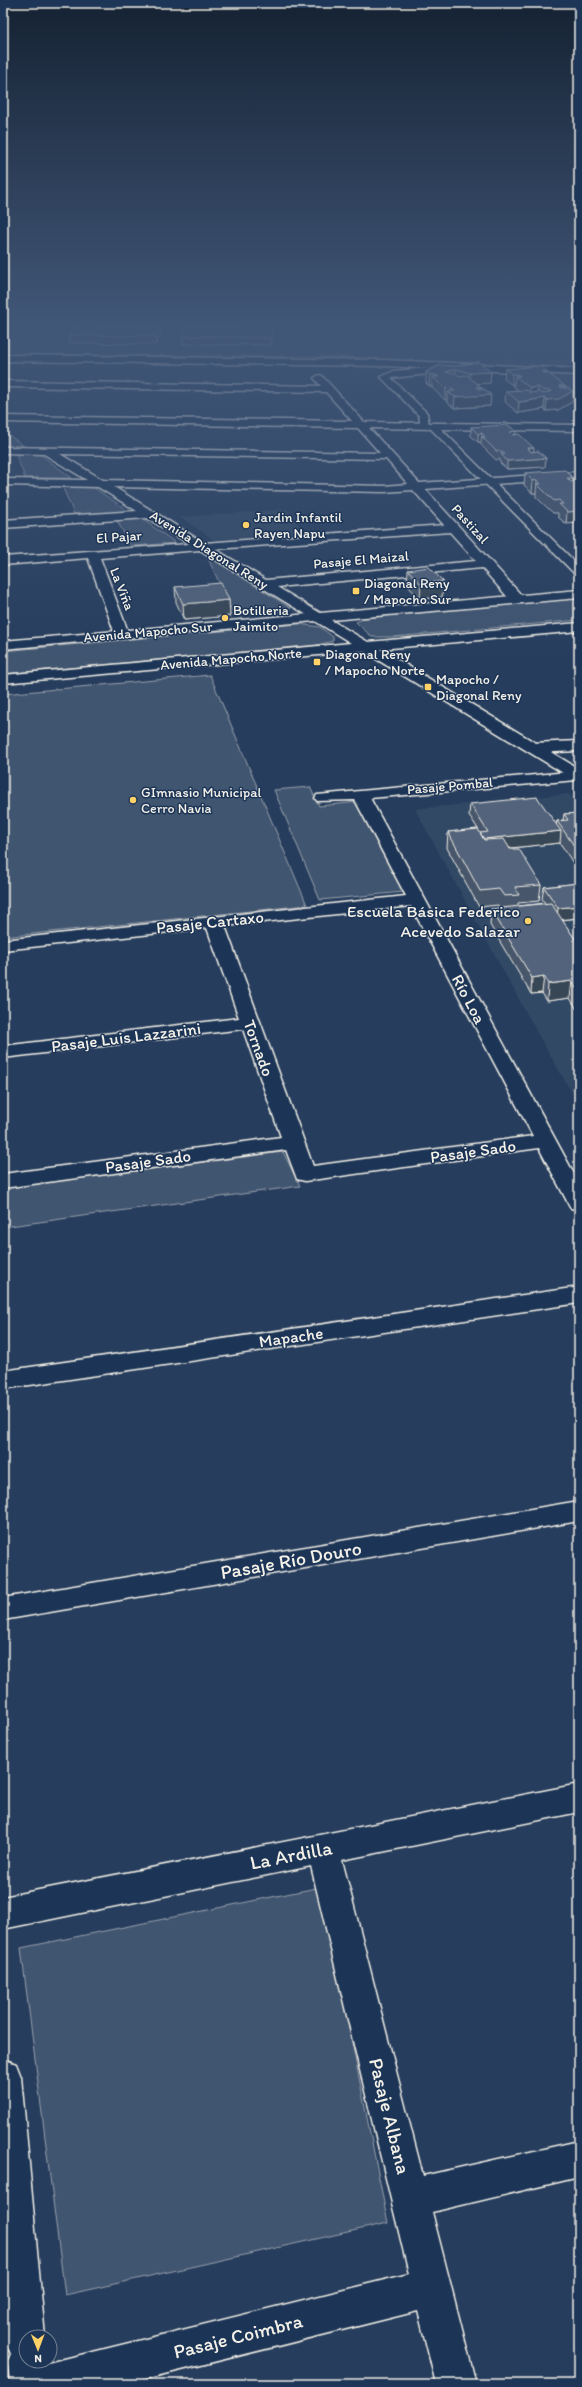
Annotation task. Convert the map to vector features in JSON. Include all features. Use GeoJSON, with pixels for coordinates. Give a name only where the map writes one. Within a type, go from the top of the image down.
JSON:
{"type":"FeatureCollection","features":[{"type":"Feature","properties":{"kind":"street","name":"Pastizal"},"geometry":{"type":"LineString","coordinates":[[371,436],[517,599]]}},
{"type":"Feature","properties":{"kind":"street","name":"Avenida Diagonal Reny"},"geometry":{"type":"LineString","coordinates":[[27,439],[578,776]]}},
{"type":"Feature","properties":{"kind":"street"},"geometry":{"type":"LineString","coordinates":[[3,450],[389,456]]}},
{"type":"Feature","properties":{"kind":"street"},"geometry":{"type":"LineString","coordinates":[[3,482],[384,489],[579,475]]}},
{"type":"Feature","properties":{"kind":"street"},"geometry":{"type":"LineString","coordinates":[[3,524],[149,514]]}},
{"type":"Feature","properties":{"kind":"street","name":"El Pajar"},"geometry":{"type":"LineString","coordinates":[[3,561],[453,528]]}},
{"type":"Feature","properties":{"kind":"street","name":"La Viña"},"geometry":{"type":"LineString","coordinates":[[92,554],[122,634]]}},
{"type":"Feature","properties":{"kind":"street","name":"Pasaje El Maizal"},"geometry":{"type":"LineString","coordinates":[[263,584],[486,564]]}},
{"type":"Feature","properties":{"kind":"street","name":"Avenida Mapocho Sur"},"geometry":{"type":"LineString","coordinates":[[3,645],[579,594]]}},
{"type":"Feature","properties":{"kind":"street","name":"Avenida Mapocho Norte"},"geometry":{"type":"LineString","coordinates":[[3,679],[579,627]]}},
{"type":"Feature","properties":{"kind":"street"},"geometry":{"type":"LineString","coordinates":[[532,748],[579,746]]}},
{"type":"Feature","properties":{"kind":"street","name":"Pasaje Pombal"},"geometry":{"type":"LineString","coordinates":[[323,798],[578,776]]}},
{"type":"Feature","properties":{"kind":"street","name":"Río Loa"},"geometry":{"type":"LineString","coordinates":[[360,794],[579,1203]]}},
{"type":"Feature","properties":{"kind":"street","name":"Pasaje Cartaxo"},"geometry":{"type":"LineString","coordinates":[[3,945],[417,900]]}},
{"type":"Feature","properties":{"kind":"street","name":"Tornado"},"geometry":{"type":"LineString","coordinates":[[214,922],[305,1174]]}},
{"type":"Feature","properties":{"kind":"street","name":"Pasaje Luis Lazzarini"},"geometry":{"type":"LineString","coordinates":[[3,1052],[250,1022]]}},
{"type":"Feature","properties":{"kind":"street","name":"Pasaje Sado"},"geometry":{"type":"LineString","coordinates":[[305,1174],[546,1141]]}},
{"type":"Feature","properties":{"kind":"street","name":"Pasaje Sado"},"geometry":{"type":"LineString","coordinates":[[3,1181],[294,1142]]}},
{"type":"Feature","properties":{"kind":"street","name":"Mapache"},"geometry":{"type":"LineString","coordinates":[[3,1380],[579,1295]]}},
{"type":"Feature","properties":{"kind":"street","name":"Pasaje Río Douro"},"geometry":{"type":"LineString","coordinates":[[3,1609],[579,1511]]}},
{"type":"Feature","properties":{"kind":"street","name":"La Ardilla"},"geometry":{"type":"LineString","coordinates":[[3,1913],[579,1798]]}},
{"type":"Feature","properties":{"kind":"street","name":"Pasaje Albana"},"geometry":{"type":"LineString","coordinates":[[323,1849],[456,2384]]}},
{"type":"Feature","properties":{"kind":"street"},"geometry":{"type":"LineString","coordinates":[[3,2077],[25,2329]]}},
{"type":"Feature","properties":{"kind":"street"},"geometry":{"type":"LineString","coordinates":[[410,2198],[579,2159]]}},
{"type":"Feature","properties":{"kind":"street","name":"Pasaje Coimbra"},"geometry":{"type":"LineString","coordinates":[[45,2384],[432,2288]]}},
{"type":"Feature","properties":{"kind":"street"},"geometry":{"type":"LineString","coordinates":[[29,2369],[30,2384]]}},
{"type":"Feature","properties":{"kind":"lane"},"geometry":{"type":"LineString","coordinates":[[440,436],[489,482],[579,572]]}},
{"type":"Feature","properties":{"kind":"shaded area"},"geometry":{"type":"Polygon","coordinates":[[[3,436],[11,436],[24,446],[3,446],[3,436]]]}},
{"type":"Feature","properties":{"kind":"shaded area"},"geometry":{"type":"Polygon","coordinates":[[[15,452],[38,453],[72,478],[25,478],[15,452]]]}},
{"type":"Feature","properties":{"kind":"shaded area"},"geometry":{"type":"Polygon","coordinates":[[[62,486],[93,487],[128,511],[75,516],[62,486]]]}},
{"type":"Feature","properties":{"kind":"shaded area","name":"Jardin Infantil Rayen Napu"},"geometry":{"type":"Polygon","coordinates":[[[287,509],[305,534],[214,540],[180,517],[287,509]]]}},
{"type":"Feature","properties":{"kind":"shaded area"},"geometry":{"type":"Polygon","coordinates":[[[139,517],[176,543],[131,546],[116,519],[139,517]]]}},
{"type":"Feature","properties":{"kind":"shaded area"},"geometry":{"type":"Polygon","coordinates":[[[207,556],[291,608],[287,611],[234,615],[207,556]]]}},
{"type":"Feature","properties":{"kind":"shaded area"},"geometry":{"type":"Polygon","coordinates":[[[579,598],[579,620],[393,637],[372,637],[356,622],[365,618],[579,598]]]}},
{"type":"Feature","properties":{"kind":"shaded area"},"geometry":{"type":"Polygon","coordinates":[[[299,624],[320,627],[333,637],[333,641],[313,646],[3,674],[3,651],[299,624]]]}},
{"type":"Feature","properties":{"kind":"shaded area","name":"GImnasio Municipal Cerro Navia"},"geometry":{"type":"Polygon","coordinates":[[[210,675],[307,905],[3,937],[3,694],[210,675]]]}},
{"type":"Feature","properties":{"kind":"shaded area"},"geometry":{"type":"Polygon","coordinates":[[[310,787],[319,806],[359,802],[403,892],[320,900],[274,790],[310,787]]]}},
{"type":"Feature","properties":{"kind":"shaded area","name":"Escuela Básica Federico Acevedo Salazar"},"geometry":{"type":"Polygon","coordinates":[[[568,794],[579,801],[579,1105],[540,1038],[415,809],[568,794]]]}},
{"type":"Feature","properties":{"kind":"shaded area"},"geometry":{"type":"Polygon","coordinates":[[[283,1152],[300,1186],[3,1227],[3,1188],[283,1152]]]}},
{"type":"Feature","properties":{"kind":"shaded area"},"geometry":{"type":"Polygon","coordinates":[[[321,1887],[388,2223],[65,2295],[21,1948],[321,1887]]]}},
{"type":"Feature","properties":{"kind":"building"},"geometry":{"type":"Polygon","coordinates":[[[522,436],[534,448],[528,448],[531,452],[538,451],[546,458],[507,461],[501,454],[505,454],[501,451],[496,451],[482,437],[522,436]]]}},
{"type":"Feature","properties":{"kind":"building"},"geometry":{"type":"Polygon","coordinates":[[[565,470],[573,478],[567,478],[571,482],[577,481],[579,484],[579,511],[567,512],[559,504],[563,504],[559,500],[554,501],[537,484],[541,484],[537,480],[533,481],[525,473],[565,470]]]}},
{"type":"Feature","properties":{"kind":"building"},"geometry":{"type":"Polygon","coordinates":[[[429,567],[443,581],[421,584],[408,570],[429,567]]]}},
{"type":"Feature","properties":{"kind":"building"},"geometry":{"type":"Polygon","coordinates":[[[221,583],[229,600],[183,604],[175,587],[221,583]]]}},
{"type":"Feature","properties":{"kind":"building"},"geometry":{"type":"Polygon","coordinates":[[[537,797],[561,831],[484,839],[480,833],[488,832],[470,804],[537,797]]]}},
{"type":"Feature","properties":{"kind":"building"},"geometry":{"type":"Polygon","coordinates":[[[579,813],[579,853],[557,821],[568,820],[564,814],[579,813]]]}},
{"type":"Feature","properties":{"kind":"building"},"geometry":{"type":"Polygon","coordinates":[[[478,829],[484,840],[504,839],[510,849],[519,849],[541,885],[515,887],[519,895],[504,896],[499,889],[480,891],[448,832],[478,829]]]}},
{"type":"Feature","properties":{"kind":"building"},"geometry":{"type":"Polygon","coordinates":[[[579,883],[579,906],[558,908],[544,887],[579,883]]]}},
{"type":"Feature","properties":{"kind":"building"},"geometry":{"type":"Polygon","coordinates":[[[551,903],[579,945],[579,993],[572,981],[548,984],[544,976],[532,978],[491,909],[551,903]]]}},
{"type":"Feature","properties":{"kind":"place","name":"Jardin Infantil Rayen Napu"},"geometry":{"type":"Point","coordinates":[246,525]}},
{"type":"Feature","properties":{"kind":"place","name":"Diagonal Reny / Mapocho Sur"},"geometry":{"type":"Point","coordinates":[356,591]}},
{"type":"Feature","properties":{"kind":"place","name":"Botilleria Jaimito"},"geometry":{"type":"Point","coordinates":[225,618]}},
{"type":"Feature","properties":{"kind":"place","name":"Diagonal Reny / Mapocho Norte"},"geometry":{"type":"Point","coordinates":[317,662]}},
{"type":"Feature","properties":{"kind":"place","name":"Mapocho / Diagonal Reny"},"geometry":{"type":"Point","coordinates":[428,687]}},
{"type":"Feature","properties":{"kind":"place","name":"GImnasio Municipal Cerro Navia"},"geometry":{"type":"Point","coordinates":[133,800]}},
{"type":"Feature","properties":{"kind":"place","name":"Escuela Básica Federico Acevedo Salazar"},"geometry":{"type":"Point","coordinates":[528,921]}}]}
